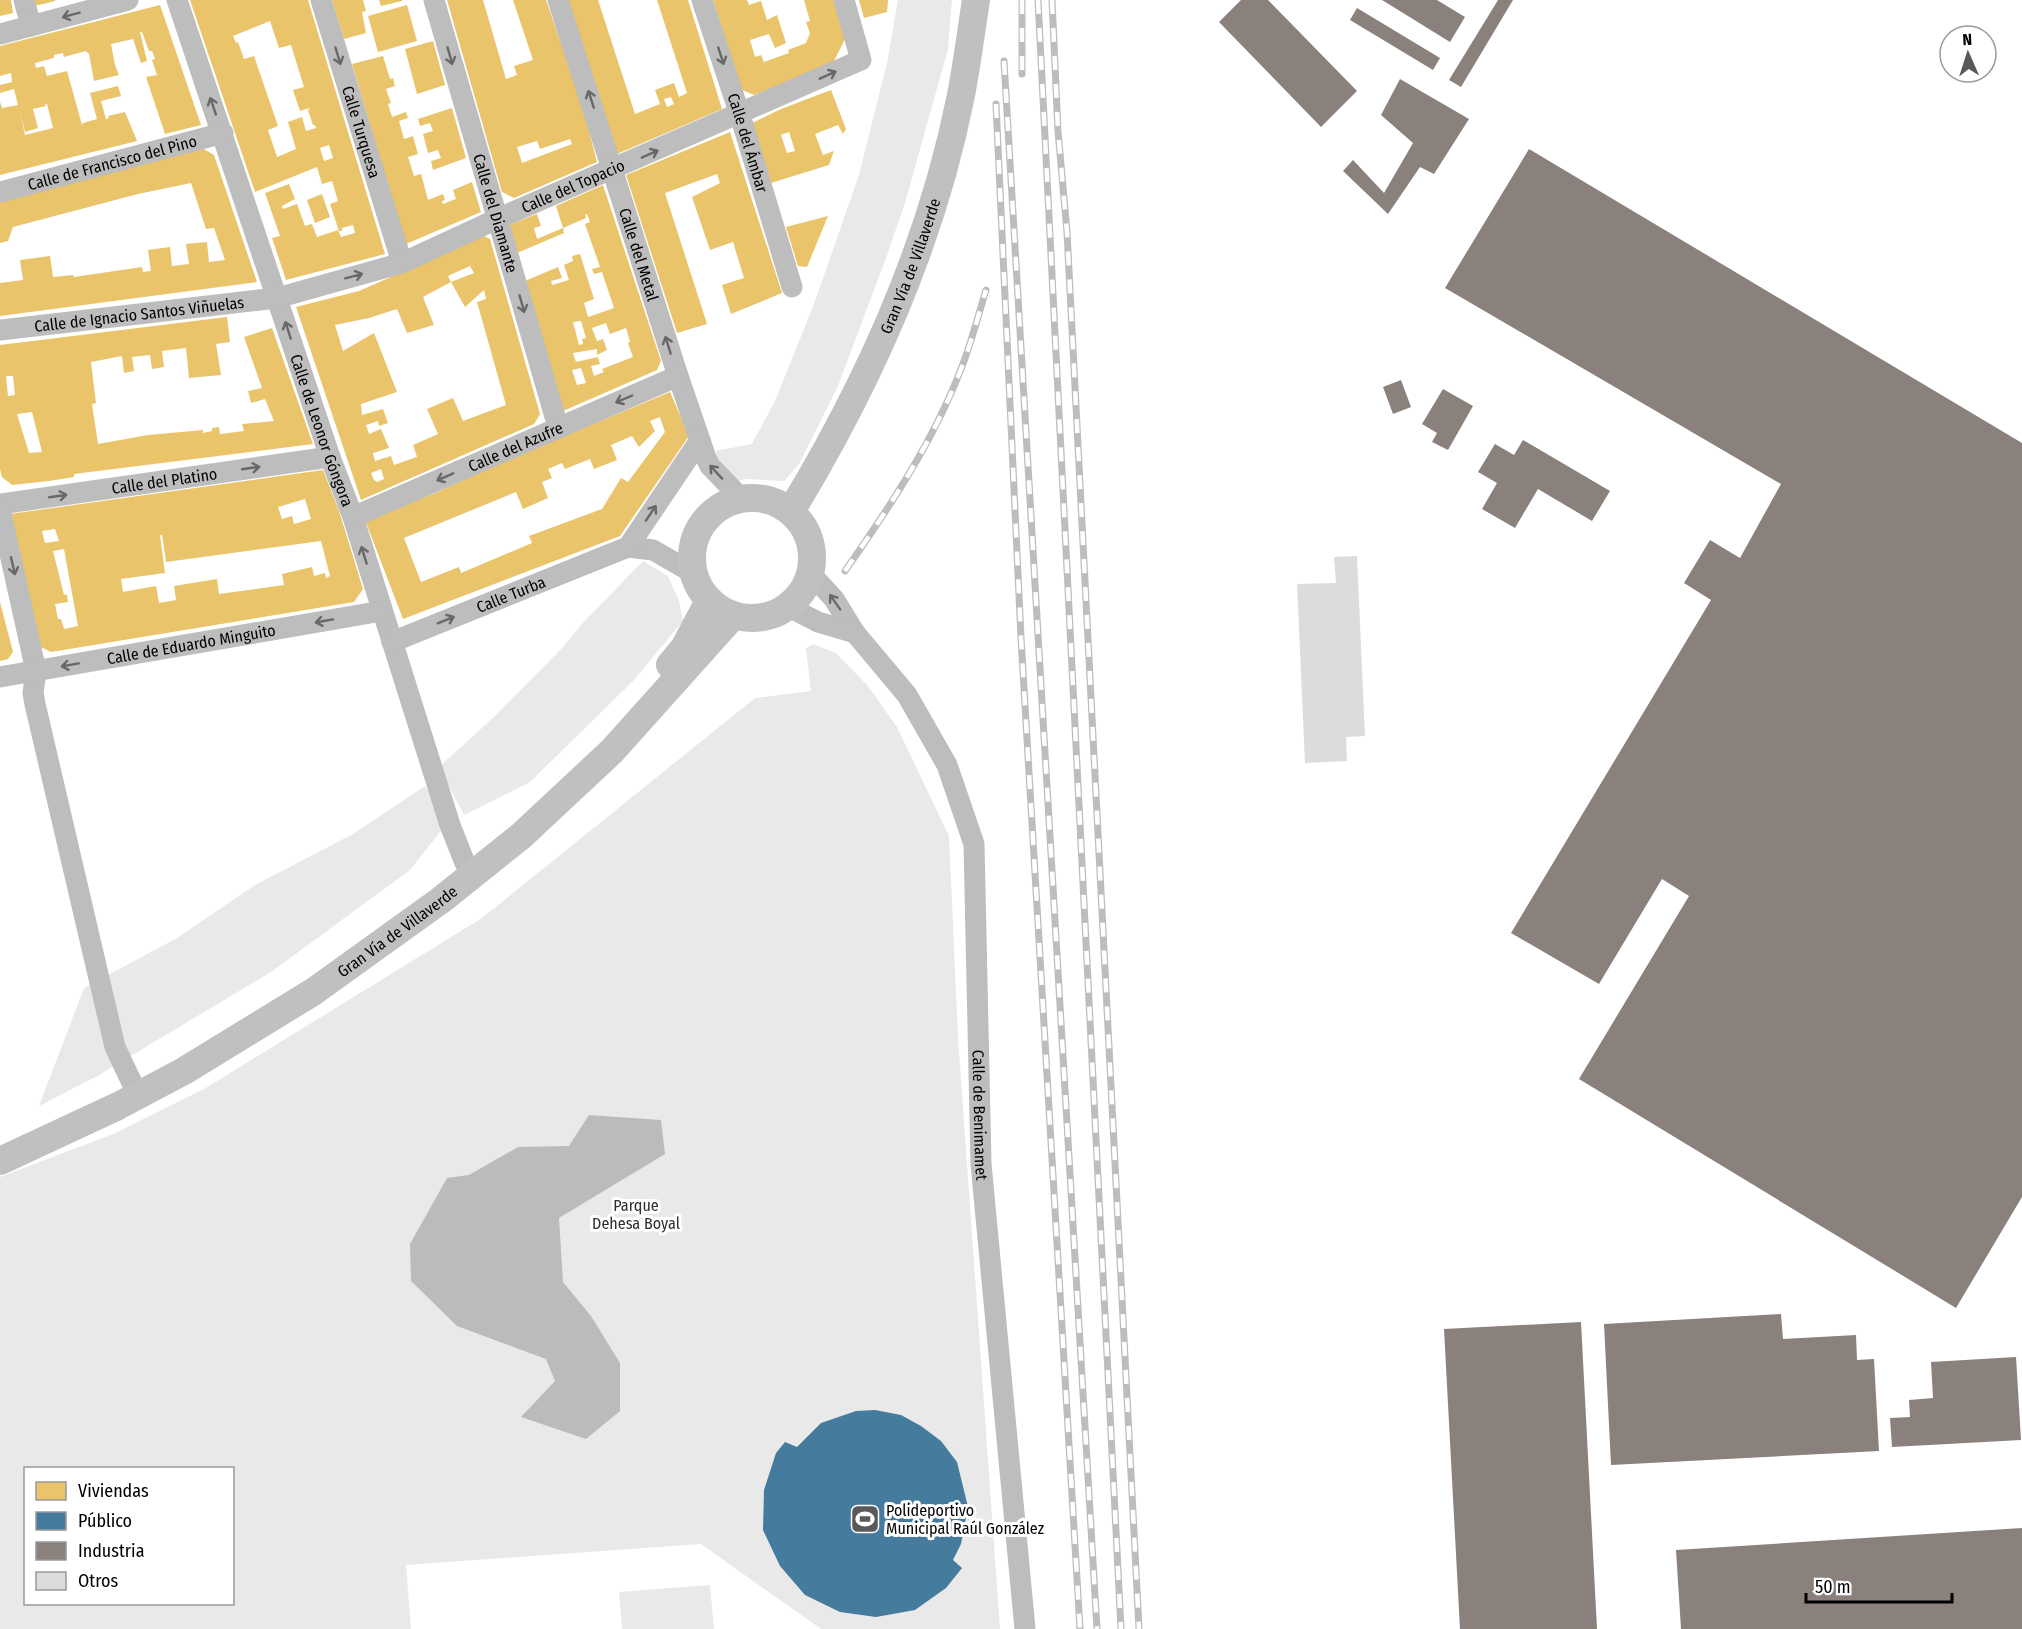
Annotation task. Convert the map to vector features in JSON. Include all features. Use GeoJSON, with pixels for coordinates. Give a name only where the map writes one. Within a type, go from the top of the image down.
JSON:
{"type":"FeatureCollection","features":[{"type":"Feature","properties":{"kind":"street"},"geometry":{"type":"LineString","coordinates":[[24,0],[31,26]]}},
{"type":"Feature","properties":{"kind":"street"},"geometry":{"type":"LineString","coordinates":[[0,34],[128,0]]}},
{"type":"Feature","properties":{"kind":"street","name":"Calle de Leonor Góngora"},"geometry":{"type":"LineString","coordinates":[[177,0],[330,457],[353,517],[450,825],[465,863]]}},
{"type":"Feature","properties":{"kind":"street","name":"Calle Turquesa"},"geometry":{"type":"LineString","coordinates":[[321,0],[402,263]]}},
{"type":"Feature","properties":{"kind":"street","name":"Calle del Diamante"},"geometry":{"type":"LineString","coordinates":[[434,0],[558,427]]}},
{"type":"Feature","properties":{"kind":"street","name":"Calle del Metal"},"geometry":{"type":"LineString","coordinates":[[558,0],[700,440],[710,466],[741,498]]}},
{"type":"Feature","properties":{"kind":"street","name":"Calle del Ámbar"},"geometry":{"type":"LineString","coordinates":[[702,0],[740,115],[792,287]]}},
{"type":"Feature","properties":{"kind":"street","name":"Calle del Topacio"},"geometry":{"type":"LineString","coordinates":[[277,297],[402,263],[497,219],[740,115],[861,60],[844,0]]}},
{"type":"Feature","properties":{"kind":"street","name":"Gran Vía de Villaverde"},"geometry":{"type":"LineString","coordinates":[[782,506],[805,468],[897,286],[934,182],[955,94],[966,0]]}},
{"type":"Feature","properties":{"kind":"street","name":"Gran Vía de Villaverde"},"geometry":{"type":"LineString","coordinates":[[782,506],[816,472],[864,379],[905,287],[939,185],[958,106],[976,0]]}},
{"type":"Feature","properties":{"kind":"street","name":"Calle de Francisco del Pino"},"geometry":{"type":"LineString","coordinates":[[0,192],[223,133]]}},
{"type":"Feature","properties":{"kind":"street","name":"Calle de Ignacio Santos Viñuelas"},"geometry":{"type":"LineString","coordinates":[[0,330],[277,297]]}},
{"type":"Feature","properties":{"kind":"street","name":"Calle del Azufre"},"geometry":{"type":"LineString","coordinates":[[353,517],[678,376]]}},
{"type":"Feature","properties":{"kind":"street"},"geometry":{"type":"LineString","coordinates":[[693,573],[653,550],[628,547],[700,440]]}},
{"type":"Feature","properties":{"kind":"street","name":"Calle del Platino"},"geometry":{"type":"LineString","coordinates":[[0,504],[330,457]]}},
{"type":"Feature","properties":{"kind":"street"},"geometry":{"type":"LineString","coordinates":[[752,497],[782,506],[803,524],[811,540],[813,557],[811,574],[803,592],[789,607],[772,616],[752,619],[733,616],[720,610],[699,588],[693,573],[692,553],[696,534],[707,517],[723,505],[741,498],[752,497]]}},
{"type":"Feature","properties":{"kind":"street"},"geometry":{"type":"LineString","coordinates":[[0,509],[36,671],[33,693],[35,704],[112,1036],[133,1085]]}},
{"type":"Feature","properties":{"kind":"street","name":"Calle Turba"},"geometry":{"type":"LineString","coordinates":[[392,642],[628,547]]}},
{"type":"Feature","properties":{"kind":"street","name":"Calle de Benimamet"},"geometry":{"type":"LineString","coordinates":[[811,574],[834,599],[855,633],[907,695],[947,765],[974,844],[981,1164],[1025,1629]]}},
{"type":"Feature","properties":{"kind":"street","name":"Gran Vía de Villaverde"},"geometry":{"type":"LineString","coordinates":[[0,1161],[179,1061],[305,980],[426,894],[512,825],[604,740],[684,648],[709,601]]}},
{"type":"Feature","properties":{"kind":"street"},"geometry":{"type":"LineString","coordinates":[[789,607],[818,622],[855,633]]}},
{"type":"Feature","properties":{"kind":"street","name":"Calle de Eduardo Minguito"},"geometry":{"type":"LineString","coordinates":[[0,677],[382,611]]}},
{"type":"Feature","properties":{"kind":"street","name":"Gran Vía de Villaverde"},"geometry":{"type":"LineString","coordinates":[[0,1145],[50,1132],[184,1071],[313,992],[441,900],[521,836],[612,751],[733,616]]}},
{"type":"Feature","properties":{"kind":"green space"},"geometry":{"type":"Polygon","coordinates":[[[898,0],[952,0],[948,49],[905,203],[886,258],[838,386],[799,464],[784,481],[748,479],[730,482],[718,463],[716,451],[752,444],[775,401],[814,304],[859,175],[887,63],[898,0]]]}},
{"type":"Feature","properties":{"kind":"green space"},"geometry":{"type":"Polygon","coordinates":[[[643,561],[668,576],[679,601],[683,621],[632,682],[530,782],[464,815],[439,767],[495,716],[643,561]]]}},
{"type":"Feature","properties":{"kind":"green space","name":"Parque Dehesa Boyal"},"geometry":{"type":"Polygon","coordinates":[[[813,644],[836,653],[868,686],[897,727],[949,836],[958,1037],[1000,1629],[821,1629],[701,1544],[406,1565],[411,1629],[0,1629],[0,1177],[113,1134],[204,1089],[482,918],[755,698],[811,691],[806,648],[813,644]]]}},
{"type":"Feature","properties":{"kind":"green space"},"geometry":{"type":"Polygon","coordinates":[[[425,786],[450,825],[440,832],[410,870],[271,972],[99,1075],[39,1106],[84,988],[177,938],[255,885],[353,834],[425,786]]]}},
{"type":"Feature","properties":{"kind":"green space"},"geometry":{"type":"Polygon","coordinates":[[[710,1585],[714,1629],[622,1629],[619,1592],[710,1585]]]}},
{"type":"Feature","properties":{"kind":"shaded area"},"geometry":{"type":"Polygon","coordinates":[[[589,1115],[661,1120],[665,1154],[559,1218],[563,1282],[591,1316],[620,1363],[620,1411],[586,1439],[521,1417],[555,1381],[546,1359],[457,1326],[411,1281],[410,1244],[447,1178],[469,1175],[518,1147],[569,1146],[589,1115]]]}},
{"type":"Feature","properties":{"kind":"building: Viviendas"},"geometry":{"type":"Polygon","coordinates":[[[0,0],[11,0],[13,13],[0,16],[0,0]]]}},
{"type":"Feature","properties":{"kind":"building: Viviendas"},"geometry":{"type":"Polygon","coordinates":[[[34,0],[55,0],[55,1],[35,6],[34,0]]]}},
{"type":"Feature","properties":{"kind":"building: Viviendas"},"geometry":{"type":"Polygon","coordinates":[[[190,0],[308,0],[385,254],[286,280],[272,238],[280,236],[265,193],[289,184],[295,199],[282,206],[283,209],[297,204],[305,226],[312,224],[317,237],[338,230],[341,237],[355,233],[353,225],[339,231],[330,204],[338,201],[332,181],[322,184],[317,167],[255,192],[190,0]],[[270,21],[233,36],[236,43],[238,42],[244,59],[254,56],[278,126],[268,130],[277,157],[296,149],[288,122],[302,117],[306,131],[316,128],[308,110],[310,108],[300,111],[293,90],[304,87],[291,45],[279,48],[270,21]],[[329,145],[320,148],[324,161],[333,158],[329,145]]]}},
{"type":"Feature","properties":{"kind":"building: Viviendas"},"geometry":{"type":"Polygon","coordinates":[[[332,0],[363,0],[366,11],[362,12],[366,33],[344,39],[332,0]]]}},
{"type":"Feature","properties":{"kind":"building: Viviendas"},"geometry":{"type":"Polygon","coordinates":[[[379,0],[402,0],[402,1],[381,6],[379,0]]]}},
{"type":"Feature","properties":{"kind":"building: Viviendas"},"geometry":{"type":"Polygon","coordinates":[[[447,0],[483,0],[506,79],[517,75],[514,66],[533,60],[513,0],[546,0],[582,104],[597,162],[514,198],[502,192],[447,0]],[[570,139],[540,149],[537,141],[517,147],[522,163],[572,144],[570,139]]]}},
{"type":"Feature","properties":{"kind":"building: Viviendas"},"geometry":{"type":"Polygon","coordinates":[[[567,0],[598,0],[635,114],[660,104],[655,90],[674,83],[679,97],[687,93],[657,0],[688,0],[722,109],[617,154],[567,0]],[[671,97],[664,99],[667,107],[674,104],[671,97]]]}},
{"type":"Feature","properties":{"kind":"building: Viviendas"},"geometry":{"type":"Polygon","coordinates":[[[713,0],[747,0],[749,5],[761,1],[767,20],[777,15],[786,43],[775,48],[769,34],[750,40],[755,57],[761,55],[764,62],[789,53],[788,50],[806,43],[810,33],[806,22],[810,21],[804,0],[837,0],[848,33],[832,65],[754,95],[742,90],[713,0]]]}},
{"type":"Feature","properties":{"kind":"building: Viviendas"},"geometry":{"type":"Polygon","coordinates":[[[859,0],[888,0],[887,12],[864,18],[859,0]]]}},
{"type":"Feature","properties":{"kind":"building: Viviendas"},"geometry":{"type":"Polygon","coordinates":[[[160,5],[201,125],[165,134],[146,77],[157,75],[152,60],[155,59],[140,32],[147,61],[141,63],[133,39],[111,44],[119,75],[94,81],[89,54],[86,51],[64,57],[63,53],[54,55],[54,58],[35,63],[36,68],[44,66],[47,76],[67,71],[82,125],[97,119],[90,93],[118,86],[121,96],[101,101],[106,119],[109,118],[108,116],[125,112],[137,141],[0,175],[0,102],[2,108],[18,105],[14,89],[0,93],[0,85],[12,82],[11,73],[0,76],[0,46],[160,5]],[[47,104],[33,109],[38,128],[25,132],[20,112],[25,135],[53,128],[47,104]]]}},
{"type":"Feature","properties":{"kind":"building: Viviendas"},"geometry":{"type":"Polygon","coordinates":[[[407,5],[417,41],[378,52],[368,16],[407,5]]]}},
{"type":"Feature","properties":{"kind":"building: Viviendas"},"geometry":{"type":"Polygon","coordinates":[[[433,41],[445,85],[417,94],[405,49],[433,41]]]}},
{"type":"Feature","properties":{"kind":"building: Viviendas"},"geometry":{"type":"Polygon","coordinates":[[[383,56],[390,79],[393,78],[395,86],[386,89],[391,103],[388,104],[392,117],[406,112],[408,118],[399,121],[404,139],[413,136],[418,154],[408,157],[414,176],[421,174],[428,200],[443,194],[445,200],[442,201],[443,204],[456,199],[453,190],[472,182],[481,212],[406,244],[352,64],[383,56]]]}},
{"type":"Feature","properties":{"kind":"building: Viviendas"},"geometry":{"type":"Polygon","coordinates":[[[831,90],[846,129],[843,134],[838,125],[815,134],[823,155],[834,151],[829,165],[771,183],[752,123],[831,90]],[[789,132],[781,135],[787,153],[795,151],[789,132]]]}},
{"type":"Feature","properties":{"kind":"building: Viviendas"},"geometry":{"type":"Polygon","coordinates":[[[452,108],[466,158],[433,170],[431,161],[441,158],[438,150],[428,153],[423,134],[433,131],[430,123],[420,126],[418,119],[452,108]]]}},
{"type":"Feature","properties":{"kind":"building: Viviendas"},"geometry":{"type":"Polygon","coordinates":[[[730,132],[782,293],[731,314],[722,285],[744,278],[733,242],[710,250],[692,197],[720,183],[717,174],[665,193],[707,324],[677,333],[626,175],[730,132]]]}},
{"type":"Feature","properties":{"kind":"building: Viviendas"},"geometry":{"type":"Polygon","coordinates":[[[202,148],[214,155],[257,282],[0,316],[0,283],[23,280],[20,260],[50,256],[53,277],[73,275],[74,277],[142,267],[143,272],[151,271],[148,250],[170,247],[172,266],[189,264],[186,244],[207,242],[209,262],[225,260],[214,228],[206,229],[191,183],[138,194],[13,227],[8,241],[0,243],[0,198],[202,148]]]}},
{"type":"Feature","properties":{"kind":"building: Viviendas"},"geometry":{"type":"Polygon","coordinates":[[[603,185],[661,361],[657,370],[563,411],[525,281],[558,267],[562,278],[551,281],[552,285],[569,280],[564,265],[573,261],[572,256],[580,254],[594,299],[584,303],[588,317],[614,308],[602,272],[594,274],[592,269],[600,267],[585,224],[590,222],[587,214],[586,218],[563,228],[556,206],[603,185]],[[581,321],[573,322],[579,345],[583,344],[582,339],[586,338],[581,321]],[[606,323],[592,328],[597,341],[603,339],[607,350],[597,355],[597,349],[573,353],[576,362],[598,357],[600,364],[591,366],[594,376],[604,372],[602,369],[633,357],[626,328],[610,334],[606,323]],[[581,368],[572,370],[577,385],[586,383],[581,368]]]}},
{"type":"Feature","properties":{"kind":"building: Viviendas"},"geometry":{"type":"Polygon","coordinates":[[[322,194],[330,217],[315,223],[307,200],[322,194]]]}},
{"type":"Feature","properties":{"kind":"building: Viviendas"},"geometry":{"type":"Polygon","coordinates":[[[537,214],[541,226],[534,228],[537,239],[563,228],[564,233],[517,253],[509,225],[537,214]]]}},
{"type":"Feature","properties":{"kind":"building: Viviendas"},"geometry":{"type":"Polygon","coordinates":[[[828,216],[807,267],[798,266],[786,227],[828,216]]]}},
{"type":"Feature","properties":{"kind":"building: Viviendas"},"geometry":{"type":"Polygon","coordinates":[[[484,236],[490,239],[540,414],[534,424],[361,500],[296,307],[359,291],[484,236]],[[470,266],[448,276],[451,282],[474,273],[470,266]],[[451,282],[423,297],[434,325],[407,333],[397,309],[335,325],[343,351],[374,333],[397,392],[361,404],[362,415],[383,409],[388,423],[379,426],[378,421],[366,425],[369,434],[381,429],[389,448],[373,453],[375,461],[391,456],[394,465],[417,457],[413,445],[438,434],[427,409],[453,398],[463,421],[506,405],[477,302],[486,299],[484,290],[465,307],[451,282]],[[381,469],[371,473],[377,482],[384,479],[381,469]]]}},
{"type":"Feature","properties":{"kind":"building: Viviendas"},"geometry":{"type":"Polygon","coordinates":[[[227,317],[230,342],[216,344],[221,375],[189,378],[186,348],[162,351],[164,367],[152,369],[150,355],[132,357],[134,371],[124,373],[122,356],[91,362],[96,403],[92,404],[98,444],[148,435],[203,430],[203,433],[219,427],[220,434],[244,431],[242,424],[274,421],[265,399],[251,403],[248,391],[262,388],[244,337],[272,328],[313,444],[74,474],[74,477],[12,485],[2,477],[0,469],[0,345],[227,317]],[[6,376],[8,396],[15,395],[13,376],[6,376]],[[32,412],[17,414],[29,453],[42,452],[32,412]]]}},
{"type":"Feature","properties":{"kind":"building: Viviendas"},"geometry":{"type":"Polygon","coordinates":[[[670,392],[689,436],[620,536],[403,619],[365,520],[433,494],[505,461],[670,392]],[[660,417],[650,421],[655,431],[639,447],[632,436],[611,445],[617,460],[594,469],[590,459],[565,469],[562,463],[548,469],[552,478],[542,482],[548,498],[523,509],[516,492],[404,538],[421,582],[459,567],[461,573],[532,543],[529,536],[602,509],[621,478],[628,482],[665,432],[660,417]]]}},
{"type":"Feature","properties":{"kind":"building: Viviendas"},"geometry":{"type":"Polygon","coordinates":[[[323,470],[339,511],[363,589],[354,602],[51,652],[41,647],[10,514],[323,470]],[[305,499],[278,507],[282,519],[292,516],[294,524],[311,519],[305,499]],[[55,529],[42,531],[45,543],[59,541],[55,529]],[[160,535],[165,573],[121,579],[123,592],[156,586],[159,603],[176,600],[174,586],[217,579],[219,594],[284,585],[282,574],[312,567],[314,576],[325,573],[326,578],[330,576],[321,541],[166,562],[162,535],[160,535]],[[64,549],[53,551],[64,595],[67,594],[68,602],[55,604],[58,619],[61,619],[64,629],[78,626],[64,549]]]}},
{"type":"Feature","properties":{"kind":"building: Viviendas"},"geometry":{"type":"Polygon","coordinates":[[[0,602],[13,652],[8,659],[0,661],[0,602]]]}},
{"type":"Feature","properties":{"kind":"building: Público","name":"Polideportivo Municipal Raúl González"},"geometry":{"type":"Polygon","coordinates":[[[875,1410],[901,1415],[941,1441],[957,1462],[968,1507],[961,1544],[953,1560],[962,1568],[946,1588],[915,1610],[876,1617],[840,1612],[805,1595],[780,1566],[763,1530],[764,1490],[776,1453],[785,1442],[797,1447],[821,1423],[856,1411],[875,1410]]]}},
{"type":"Feature","properties":{"kind":"building: Industria"},"geometry":{"type":"Polygon","coordinates":[[[1241,0],[1268,0],[1357,91],[1321,127],[1219,22],[1241,0]]]}},
{"type":"Feature","properties":{"kind":"building: Industria"},"geometry":{"type":"Polygon","coordinates":[[[1382,0],[1437,0],[1465,17],[1450,42],[1382,0]]]}},
{"type":"Feature","properties":{"kind":"building: Industria"},"geometry":{"type":"Polygon","coordinates":[[[1498,0],[1513,0],[1461,87],[1449,80],[1498,0]]]}},
{"type":"Feature","properties":{"kind":"building: Industria"},"geometry":{"type":"Polygon","coordinates":[[[1357,8],[1440,58],[1433,70],[1350,20],[1357,8]]]}},
{"type":"Feature","properties":{"kind":"building: Industria"},"geometry":{"type":"Polygon","coordinates":[[[1400,79],[1469,119],[1434,174],[1420,167],[1388,214],[1343,171],[1353,160],[1384,193],[1413,143],[1381,115],[1400,79]]]}},
{"type":"Feature","properties":{"kind":"building: Industria"},"geometry":{"type":"Polygon","coordinates":[[[1529,149],[2022,443],[2022,1197],[1956,1308],[1579,1079],[1689,896],[1662,879],[1599,984],[1511,933],[1711,600],[1684,583],[1710,540],[1740,558],[1781,484],[1445,288],[1529,149]]]}},
{"type":"Feature","properties":{"kind":"building: Industria"},"geometry":{"type":"Polygon","coordinates":[[[1401,380],[1411,407],[1393,414],[1383,387],[1401,380]]]}},
{"type":"Feature","properties":{"kind":"building: Industria"},"geometry":{"type":"Polygon","coordinates":[[[1443,389],[1473,406],[1448,450],[1432,442],[1437,433],[1422,424],[1443,389]]]}},
{"type":"Feature","properties":{"kind":"building: Industria"},"geometry":{"type":"Polygon","coordinates":[[[1523,440],[1610,491],[1592,521],[1538,489],[1515,528],[1482,509],[1497,483],[1478,472],[1495,444],[1514,455],[1523,440]]]}},
{"type":"Feature","properties":{"kind":"building: Industria"},"geometry":{"type":"Polygon","coordinates":[[[1781,1314],[1783,1339],[1856,1335],[1857,1360],[1874,1359],[1879,1451],[1611,1465],[1604,1324],[1781,1314]]]}},
{"type":"Feature","properties":{"kind":"building: Industria"},"geometry":{"type":"Polygon","coordinates":[[[1581,1322],[1597,1629],[1460,1629],[1444,1329],[1581,1322]]]}},
{"type":"Feature","properties":{"kind":"building: Industria"},"geometry":{"type":"Polygon","coordinates":[[[2016,1357],[2021,1440],[1892,1447],[1890,1418],[1910,1417],[1909,1400],[1933,1398],[1931,1362],[2016,1357]]]}},
{"type":"Feature","properties":{"kind":"building: Industria"},"geometry":{"type":"Polygon","coordinates":[[[2022,1528],[2022,1629],[1681,1629],[1676,1550],[2022,1528]]]}},
{"type":"Feature","properties":{"kind":"building: Otros"},"geometry":{"type":"Polygon","coordinates":[[[1357,556],[1365,736],[1346,737],[1347,761],[1305,763],[1297,584],[1336,583],[1334,557],[1357,556]]]}},
{"type":"Feature","properties":{"kind":"railway"},"geometry":{"type":"LineString","coordinates":[[1022,0],[1022,74]]}},
{"type":"Feature","properties":{"kind":"railway"},"geometry":{"type":"LineString","coordinates":[[1038,0],[1121,1629]]}},
{"type":"Feature","properties":{"kind":"railway"},"geometry":{"type":"LineString","coordinates":[[1052,0],[1058,131],[1067,232],[1139,1629]]}},
{"type":"Feature","properties":{"kind":"railway"},"geometry":{"type":"LineString","coordinates":[[1004,61],[1097,1629]]}},
{"type":"Feature","properties":{"kind":"railway"},"geometry":{"type":"LineString","coordinates":[[996,104],[1021,638],[1080,1629]]}},
{"type":"Feature","properties":{"kind":"railway"},"geometry":{"type":"LineString","coordinates":[[845,571],[894,499],[924,448],[950,396],[965,359],[986,290]]}},
{"type":"Feature","properties":{"kind":"place","name":"Polideportivo Municipal Raúl González"},"geometry":{"type":"Point","coordinates":[865,1519]}}]}
